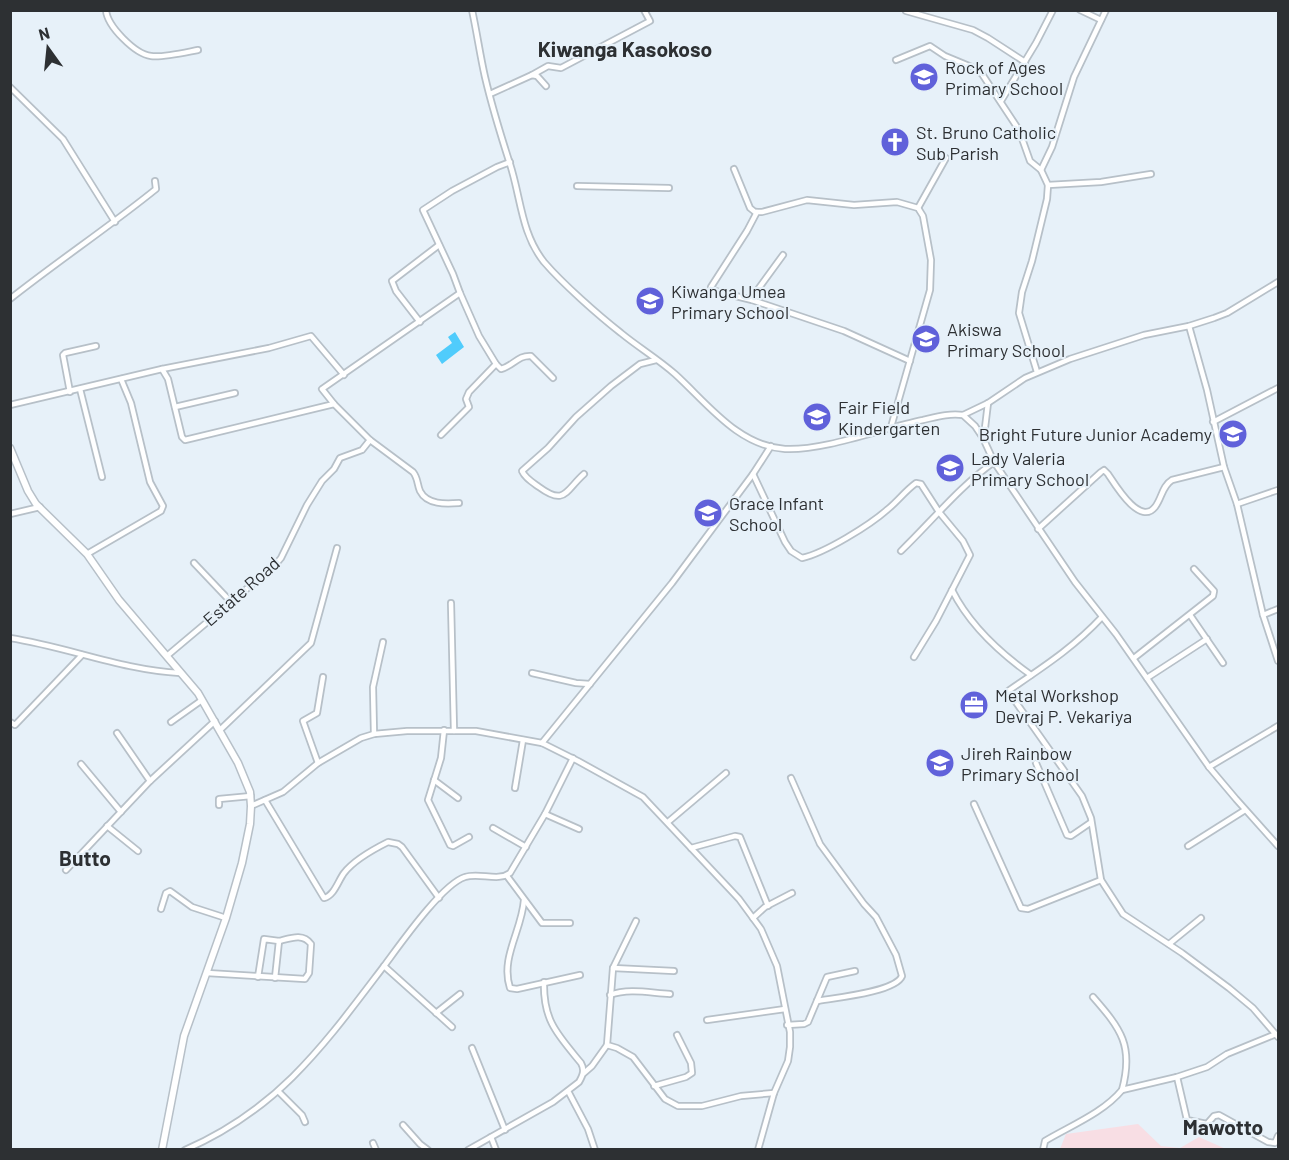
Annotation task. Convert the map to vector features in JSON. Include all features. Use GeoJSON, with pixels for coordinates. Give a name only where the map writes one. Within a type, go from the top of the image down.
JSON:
{"type":"FeatureCollection","features":[{"type":"Feature","properties":{"kind":"street"},"geometry":{"type":"LineString","coordinates":[[106,10],[117,33],[129,44],[150,56],[198,50]]}},
{"type":"Feature","properties":{"kind":"street"},"geometry":{"type":"LineString","coordinates":[[472,10],[502,141],[510,162],[524,225],[533,246],[545,263],[620,332],[674,373],[716,414],[736,430],[771,446],[785,449],[806,448],[947,415],[963,415],[988,403],[1012,385],[1037,372],[1120,342],[1189,326],[1227,313],[1278,282]]}},
{"type":"Feature","properties":{"kind":"street"},"geometry":{"type":"LineString","coordinates":[[490,94],[548,66],[561,68],[650,21],[644,10]]}},
{"type":"Feature","properties":{"kind":"street"},"geometry":{"type":"LineString","coordinates":[[1001,100],[1053,10]]}},
{"type":"Feature","properties":{"kind":"street"},"geometry":{"type":"LineString","coordinates":[[1080,10],[1101,20]]}},
{"type":"Feature","properties":{"kind":"street"},"geometry":{"type":"LineString","coordinates":[[1041,171],[1052,147],[1074,77],[1106,10]]}},
{"type":"Feature","properties":{"kind":"street"},"geometry":{"type":"LineString","coordinates":[[906,11],[973,30],[1025,62]]}},
{"type":"Feature","properties":{"kind":"street"},"geometry":{"type":"LineString","coordinates":[[896,60],[930,45],[945,56],[974,68],[982,74],[1019,130],[1030,161],[1041,171],[1048,185],[1040,231],[1022,292],[1019,313],[1037,372]]}},
{"type":"Feature","properties":{"kind":"street"},"geometry":{"type":"LineString","coordinates":[[532,75],[537,76],[546,86]]}},
{"type":"Feature","properties":{"kind":"street"},"geometry":{"type":"LineString","coordinates":[[10,87],[63,139],[115,222]]}},
{"type":"Feature","properties":{"kind":"street"},"geometry":{"type":"LineString","coordinates":[[918,208],[946,158]]}},
{"type":"Feature","properties":{"kind":"street"},"geometry":{"type":"LineString","coordinates":[[510,162],[497,167],[423,210],[479,336],[496,364],[501,369],[508,368],[524,356],[531,356],[553,378]]}},
{"type":"Feature","properties":{"kind":"street"},"geometry":{"type":"LineString","coordinates":[[734,169],[750,208],[757,212],[807,200],[854,205],[897,202],[918,208],[923,216],[932,276],[930,290],[891,427]]}},
{"type":"Feature","properties":{"kind":"street"},"geometry":{"type":"LineString","coordinates":[[1048,185],[1101,182],[1151,174]]}},
{"type":"Feature","properties":{"kind":"street"},"geometry":{"type":"LineString","coordinates":[[10,299],[156,189],[155,181]]}},
{"type":"Feature","properties":{"kind":"street"},"geometry":{"type":"LineString","coordinates":[[577,186],[669,188]]}},
{"type":"Feature","properties":{"kind":"street"},"geometry":{"type":"LineString","coordinates":[[757,212],[711,287],[716,291],[752,300],[844,330],[910,361]]}},
{"type":"Feature","properties":{"kind":"street"},"geometry":{"type":"LineString","coordinates":[[420,322],[396,291],[393,281],[439,245]]}},
{"type":"Feature","properties":{"kind":"street"},"geometry":{"type":"LineString","coordinates":[[752,300],[783,255]]}},
{"type":"Feature","properties":{"kind":"street"},"geometry":{"type":"LineString","coordinates":[[459,503],[440,504],[430,501],[420,492],[417,477],[413,472],[370,440],[322,389],[460,293]]}},
{"type":"Feature","properties":{"kind":"street"},"geometry":{"type":"LineString","coordinates":[[1189,326],[1207,390],[1224,467],[1237,504],[1263,615],[1278,661]]}},
{"type":"Feature","properties":{"kind":"street"},"geometry":{"type":"LineString","coordinates":[[10,405],[162,369],[269,348],[311,336],[344,375]]}},
{"type":"Feature","properties":{"kind":"street"},"geometry":{"type":"LineString","coordinates":[[70,392],[63,355],[96,346]]}},
{"type":"Feature","properties":{"kind":"street"},"geometry":{"type":"LineString","coordinates":[[584,474],[562,495],[556,497],[526,477],[522,471],[611,386],[640,364],[656,360]]}},
{"type":"Feature","properties":{"kind":"street"},"geometry":{"type":"LineString","coordinates":[[441,435],[469,407],[466,399],[469,392],[496,364]]}},
{"type":"Feature","properties":{"kind":"street"},"geometry":{"type":"LineString","coordinates":[[162,369],[168,379],[182,437],[187,440],[334,404]]}},
{"type":"Feature","properties":{"kind":"street"},"geometry":{"type":"LineString","coordinates":[[87,554],[160,511],[163,506],[150,482],[131,403],[122,379]]}},
{"type":"Feature","properties":{"kind":"street"},"geometry":{"type":"LineString","coordinates":[[1213,422],[1278,388]]}},
{"type":"Feature","properties":{"kind":"street"},"geometry":{"type":"LineString","coordinates":[[80,389],[102,477]]}},
{"type":"Feature","properties":{"kind":"street"},"geometry":{"type":"LineString","coordinates":[[174,407],[235,393]]}},
{"type":"Feature","properties":{"kind":"street"},"geometry":{"type":"LineString","coordinates":[[983,438],[988,403]]}},
{"type":"Feature","properties":{"kind":"street"},"geometry":{"type":"LineString","coordinates":[[963,415],[975,426],[994,462],[1075,582],[1134,658],[1209,767],[1278,846]]}},
{"type":"Feature","properties":{"kind":"street","name":"Estate Road"},"geometry":{"type":"LineString","coordinates":[[168,655],[278,562],[307,505],[340,458],[362,450],[370,440]]}},
{"type":"Feature","properties":{"kind":"street"},"geometry":{"type":"LineString","coordinates":[[542,743],[658,601],[753,474],[771,446]]}},
{"type":"Feature","properties":{"kind":"street"},"geometry":{"type":"LineString","coordinates":[[10,448],[31,497],[87,554],[119,600],[183,673],[202,700],[238,763],[250,796],[248,837],[226,918],[184,1036],[162,1149]]}},
{"type":"Feature","properties":{"kind":"street"},"geometry":{"type":"LineString","coordinates":[[901,551],[964,486],[994,462]]}},
{"type":"Feature","properties":{"kind":"street"},"geometry":{"type":"LineString","coordinates":[[1038,529],[1104,470],[1135,509],[1143,513],[1154,508],[1167,483],[1172,480],[1224,467]]}},
{"type":"Feature","properties":{"kind":"street"},"geometry":{"type":"LineString","coordinates":[[753,474],[785,542],[791,551],[802,558],[817,554],[881,514],[916,483],[921,484],[939,512],[963,541],[970,555],[936,621],[914,657]]}},
{"type":"Feature","properties":{"kind":"street"},"geometry":{"type":"LineString","coordinates":[[1237,504],[1278,490]]}},
{"type":"Feature","properties":{"kind":"street"},"geometry":{"type":"LineString","coordinates":[[10,514],[39,507]]}},
{"type":"Feature","properties":{"kind":"street"},"geometry":{"type":"LineString","coordinates":[[220,730],[311,643],[337,548]]}},
{"type":"Feature","properties":{"kind":"street"},"geometry":{"type":"LineString","coordinates":[[194,563],[230,601]]}},
{"type":"Feature","properties":{"kind":"street"},"geometry":{"type":"LineString","coordinates":[[1134,658],[1214,594],[1194,569]]}},
{"type":"Feature","properties":{"kind":"street"},"geometry":{"type":"LineString","coordinates":[[952,590],[959,604],[981,630],[1031,675]]}},
{"type":"Feature","properties":{"kind":"street"},"geometry":{"type":"LineString","coordinates":[[451,603],[454,731]]}},
{"type":"Feature","properties":{"kind":"street"},"geometry":{"type":"LineString","coordinates":[[1263,615],[1278,609]]}},
{"type":"Feature","properties":{"kind":"street"},"geometry":{"type":"LineString","coordinates":[[1190,615],[1223,663]]}},
{"type":"Feature","properties":{"kind":"street"},"geometry":{"type":"LineString","coordinates":[[1102,617],[1043,669],[1008,691],[1082,796],[1090,818],[1101,880],[1123,914],[1229,988],[1253,1008],[1277,1035],[1227,1054],[1207,1067],[1177,1077],[1122,1090]]}},
{"type":"Feature","properties":{"kind":"street"},"geometry":{"type":"LineString","coordinates":[[10,638],[40,642],[82,655],[160,672],[183,673]]}},
{"type":"Feature","properties":{"kind":"street"},"geometry":{"type":"LineString","coordinates":[[1147,678],[1208,639]]}},
{"type":"Feature","properties":{"kind":"street"},"geometry":{"type":"LineString","coordinates":[[374,734],[373,687],[383,642]]}},
{"type":"Feature","properties":{"kind":"street"},"geometry":{"type":"LineString","coordinates":[[12,725],[82,655]]}},
{"type":"Feature","properties":{"kind":"street"},"geometry":{"type":"LineString","coordinates":[[532,673],[590,684]]}},
{"type":"Feature","properties":{"kind":"street"},"geometry":{"type":"LineString","coordinates":[[318,763],[303,721],[317,712],[323,677]]}},
{"type":"Feature","properties":{"kind":"street"},"geometry":{"type":"LineString","coordinates":[[171,722],[202,700]]}},
{"type":"Feature","properties":{"kind":"street"},"geometry":{"type":"LineString","coordinates":[[66,870],[150,782],[215,721]]}},
{"type":"Feature","properties":{"kind":"street"},"geometry":{"type":"LineString","coordinates":[[1209,767],[1278,726]]}},
{"type":"Feature","properties":{"kind":"street"},"geometry":{"type":"LineString","coordinates":[[251,806],[292,786],[318,763],[361,738],[407,730],[476,731],[542,743],[644,797],[734,893],[764,935],[777,966],[790,1047],[788,1061],[774,1093],[758,1149]]}},
{"type":"Feature","properties":{"kind":"street"},"geometry":{"type":"LineString","coordinates":[[444,730],[441,758],[428,800],[450,844],[453,846],[469,837]]}},
{"type":"Feature","properties":{"kind":"street"},"geometry":{"type":"LineString","coordinates":[[117,733],[150,782]]}},
{"type":"Feature","properties":{"kind":"street"},"geometry":{"type":"LineString","coordinates":[[515,788],[523,740]]}},
{"type":"Feature","properties":{"kind":"street"},"geometry":{"type":"LineString","coordinates":[[507,876],[545,814],[573,758]]}},
{"type":"Feature","properties":{"kind":"street"},"geometry":{"type":"LineString","coordinates":[[1036,763],[1067,835],[1071,836],[1090,823]]}},
{"type":"Feature","properties":{"kind":"street"},"geometry":{"type":"LineString","coordinates":[[81,764],[121,812]]}},
{"type":"Feature","properties":{"kind":"street"},"geometry":{"type":"LineString","coordinates":[[668,822],[726,773]]}},
{"type":"Feature","properties":{"kind":"street"},"geometry":{"type":"LineString","coordinates":[[791,778],[820,844],[864,904],[876,916],[896,955],[902,976],[900,981],[887,987],[817,1002]]}},
{"type":"Feature","properties":{"kind":"street"},"geometry":{"type":"LineString","coordinates":[[434,780],[458,798]]}},
{"type":"Feature","properties":{"kind":"street"},"geometry":{"type":"LineString","coordinates":[[219,805],[219,799],[250,796]]}},
{"type":"Feature","properties":{"kind":"street"},"geometry":{"type":"LineString","coordinates":[[265,800],[324,898],[330,896],[351,866],[388,842],[402,847],[439,898]]}},
{"type":"Feature","properties":{"kind":"street"},"geometry":{"type":"LineString","coordinates":[[974,804],[1021,908],[1028,909],[1101,880]]}},
{"type":"Feature","properties":{"kind":"street"},"geometry":{"type":"LineString","coordinates":[[1188,846],[1245,810]]}},
{"type":"Feature","properties":{"kind":"street"},"geometry":{"type":"LineString","coordinates":[[545,814],[579,829]]}},
{"type":"Feature","properties":{"kind":"street"},"geometry":{"type":"LineString","coordinates":[[107,826],[138,850]]}},
{"type":"Feature","properties":{"kind":"street"},"geometry":{"type":"LineString","coordinates":[[493,828],[526,846]]}},
{"type":"Feature","properties":{"kind":"street"},"geometry":{"type":"LineString","coordinates":[[691,848],[735,836],[740,837],[768,906]]}},
{"type":"Feature","properties":{"kind":"street"},"geometry":{"type":"LineString","coordinates":[[185,1149],[212,1138],[243,1119],[279,1092],[340,1024],[384,966],[451,885],[464,877],[507,876]]}},
{"type":"Feature","properties":{"kind":"street"},"geometry":{"type":"LineString","coordinates":[[507,876],[542,923],[570,923]]}},
{"type":"Feature","properties":{"kind":"street"},"geometry":{"type":"LineString","coordinates":[[161,909],[166,893],[170,891],[192,907],[226,918]]}},
{"type":"Feature","properties":{"kind":"street"},"geometry":{"type":"LineString","coordinates":[[753,918],[768,906],[792,893]]}},
{"type":"Feature","properties":{"kind":"street"},"geometry":{"type":"LineString","coordinates":[[524,900],[523,916],[507,963],[508,980],[512,989],[580,975]]}},
{"type":"Feature","properties":{"kind":"street"},"geometry":{"type":"LineString","coordinates":[[1169,944],[1201,918]]}},
{"type":"Feature","properties":{"kind":"street"},"geometry":{"type":"LineString","coordinates":[[468,1149],[554,1102],[579,1082],[592,1066],[607,1045],[613,968],[636,921]]}},
{"type":"Feature","properties":{"kind":"street"},"geometry":{"type":"LineString","coordinates":[[207,973],[258,977],[305,979],[309,973],[311,944],[309,940],[298,937],[279,941],[264,939],[258,977]]}},
{"type":"Feature","properties":{"kind":"street"},"geometry":{"type":"LineString","coordinates":[[275,978],[279,941]]}},
{"type":"Feature","properties":{"kind":"street"},"geometry":{"type":"LineString","coordinates":[[384,966],[452,1028]]}},
{"type":"Feature","properties":{"kind":"street"},"geometry":{"type":"LineString","coordinates":[[613,968],[674,971]]}},
{"type":"Feature","properties":{"kind":"street"},"geometry":{"type":"LineString","coordinates":[[787,1025],[808,1022],[827,977],[855,971]]}},
{"type":"Feature","properties":{"kind":"street"},"geometry":{"type":"LineString","coordinates":[[544,982],[547,1014],[552,1025],[581,1063],[584,1073]]}},
{"type":"Feature","properties":{"kind":"street"},"geometry":{"type":"LineString","coordinates":[[610,995],[632,991],[670,994]]}},
{"type":"Feature","properties":{"kind":"street"},"geometry":{"type":"LineString","coordinates":[[436,1013],[460,994]]}},
{"type":"Feature","properties":{"kind":"street"},"geometry":{"type":"LineString","coordinates":[[1042,1149],[1045,1141],[1104,1106],[1122,1090],[1127,1057],[1122,1036],[1113,1020],[1093,997]]}},
{"type":"Feature","properties":{"kind":"street"},"geometry":{"type":"LineString","coordinates":[[707,1020],[785,1009]]}},
{"type":"Feature","properties":{"kind":"street"},"geometry":{"type":"LineString","coordinates":[[654,1086],[686,1077],[692,1073],[691,1063],[677,1035]]}},
{"type":"Feature","properties":{"kind":"street"},"geometry":{"type":"LineString","coordinates":[[607,1045],[633,1057],[654,1086],[670,1102],[687,1107],[702,1106],[741,1096],[774,1093]]}},
{"type":"Feature","properties":{"kind":"street"},"geometry":{"type":"LineString","coordinates":[[472,1048],[505,1130]]}},
{"type":"Feature","properties":{"kind":"street"},"geometry":{"type":"LineString","coordinates":[[1177,1077],[1187,1120],[1207,1124],[1214,1116],[1219,1115],[1268,1142],[1275,1143],[1278,1136]]}},
{"type":"Feature","properties":{"kind":"street"},"geometry":{"type":"LineString","coordinates":[[568,1091],[595,1149]]}},
{"type":"Feature","properties":{"kind":"street"},"geometry":{"type":"LineString","coordinates":[[279,1092],[301,1113],[305,1122]]}},
{"type":"Feature","properties":{"kind":"street"},"geometry":{"type":"LineString","coordinates":[[403,1125],[420,1144],[428,1149]]}},
{"type":"Feature","properties":{"kind":"street"},"geometry":{"type":"LineString","coordinates":[[491,1137],[496,1149]]}},
{"type":"Feature","properties":{"kind":"street"},"geometry":{"type":"LineString","coordinates":[[373,1143],[376,1149]]}},
{"type":"Feature","properties":{"kind":"shaded area"},"geometry":{"type":"Polygon","coordinates":[[[1138,1124],[1161,1146],[1180,1148],[1199,1137],[1226,1149],[1060,1149],[1066,1134],[1138,1124]]]}},
{"type":"Feature","properties":{"kind":"water"},"geometry":{"type":"Polygon","coordinates":[[[455,332],[464,347],[442,364],[436,355],[452,343],[448,337],[455,332]]]}},
{"type":"Feature","properties":{"kind":"place","name":"Rock of Ages Primary School"},"geometry":{"type":"Point","coordinates":[924,77]}},
{"type":"Feature","properties":{"kind":"place","name":"St. Bruno Catholic Sub Parish"},"geometry":{"type":"Point","coordinates":[895,142]}},
{"type":"Feature","properties":{"kind":"place","name":"Kiwanga Umea Primary School"},"geometry":{"type":"Point","coordinates":[650,301]}},
{"type":"Feature","properties":{"kind":"place","name":"Akiswa Primary School"},"geometry":{"type":"Point","coordinates":[926,339]}},
{"type":"Feature","properties":{"kind":"place","name":"Fair Field Kindergarten"},"geometry":{"type":"Point","coordinates":[817,417]}},
{"type":"Feature","properties":{"kind":"place","name":"Bright Future Junior Academy"},"geometry":{"type":"Point","coordinates":[1233,434]}},
{"type":"Feature","properties":{"kind":"place","name":"Lady Valeria Primary School"},"geometry":{"type":"Point","coordinates":[950,468]}},
{"type":"Feature","properties":{"kind":"place","name":"Grace Infant School"},"geometry":{"type":"Point","coordinates":[708,513]}},
{"type":"Feature","properties":{"kind":"place","name":"Metal Workshop Devraj P. Vekariya"},"geometry":{"type":"Point","coordinates":[974,705]}},
{"type":"Feature","properties":{"kind":"place","name":"Jireh Rainbow Primary School"},"geometry":{"type":"Point","coordinates":[940,763]}},
{"type":"Feature","properties":{"kind":"district","name":"Kiwanga Kasokoso"},"geometry":{"type":"Point","coordinates":[625,48]}},
{"type":"Feature","properties":{"kind":"district","name":"Butto"},"geometry":{"type":"Point","coordinates":[85,857]}},
{"type":"Feature","properties":{"kind":"district","name":"Mawotto"},"geometry":{"type":"Point","coordinates":[1223,1126]}}]}
